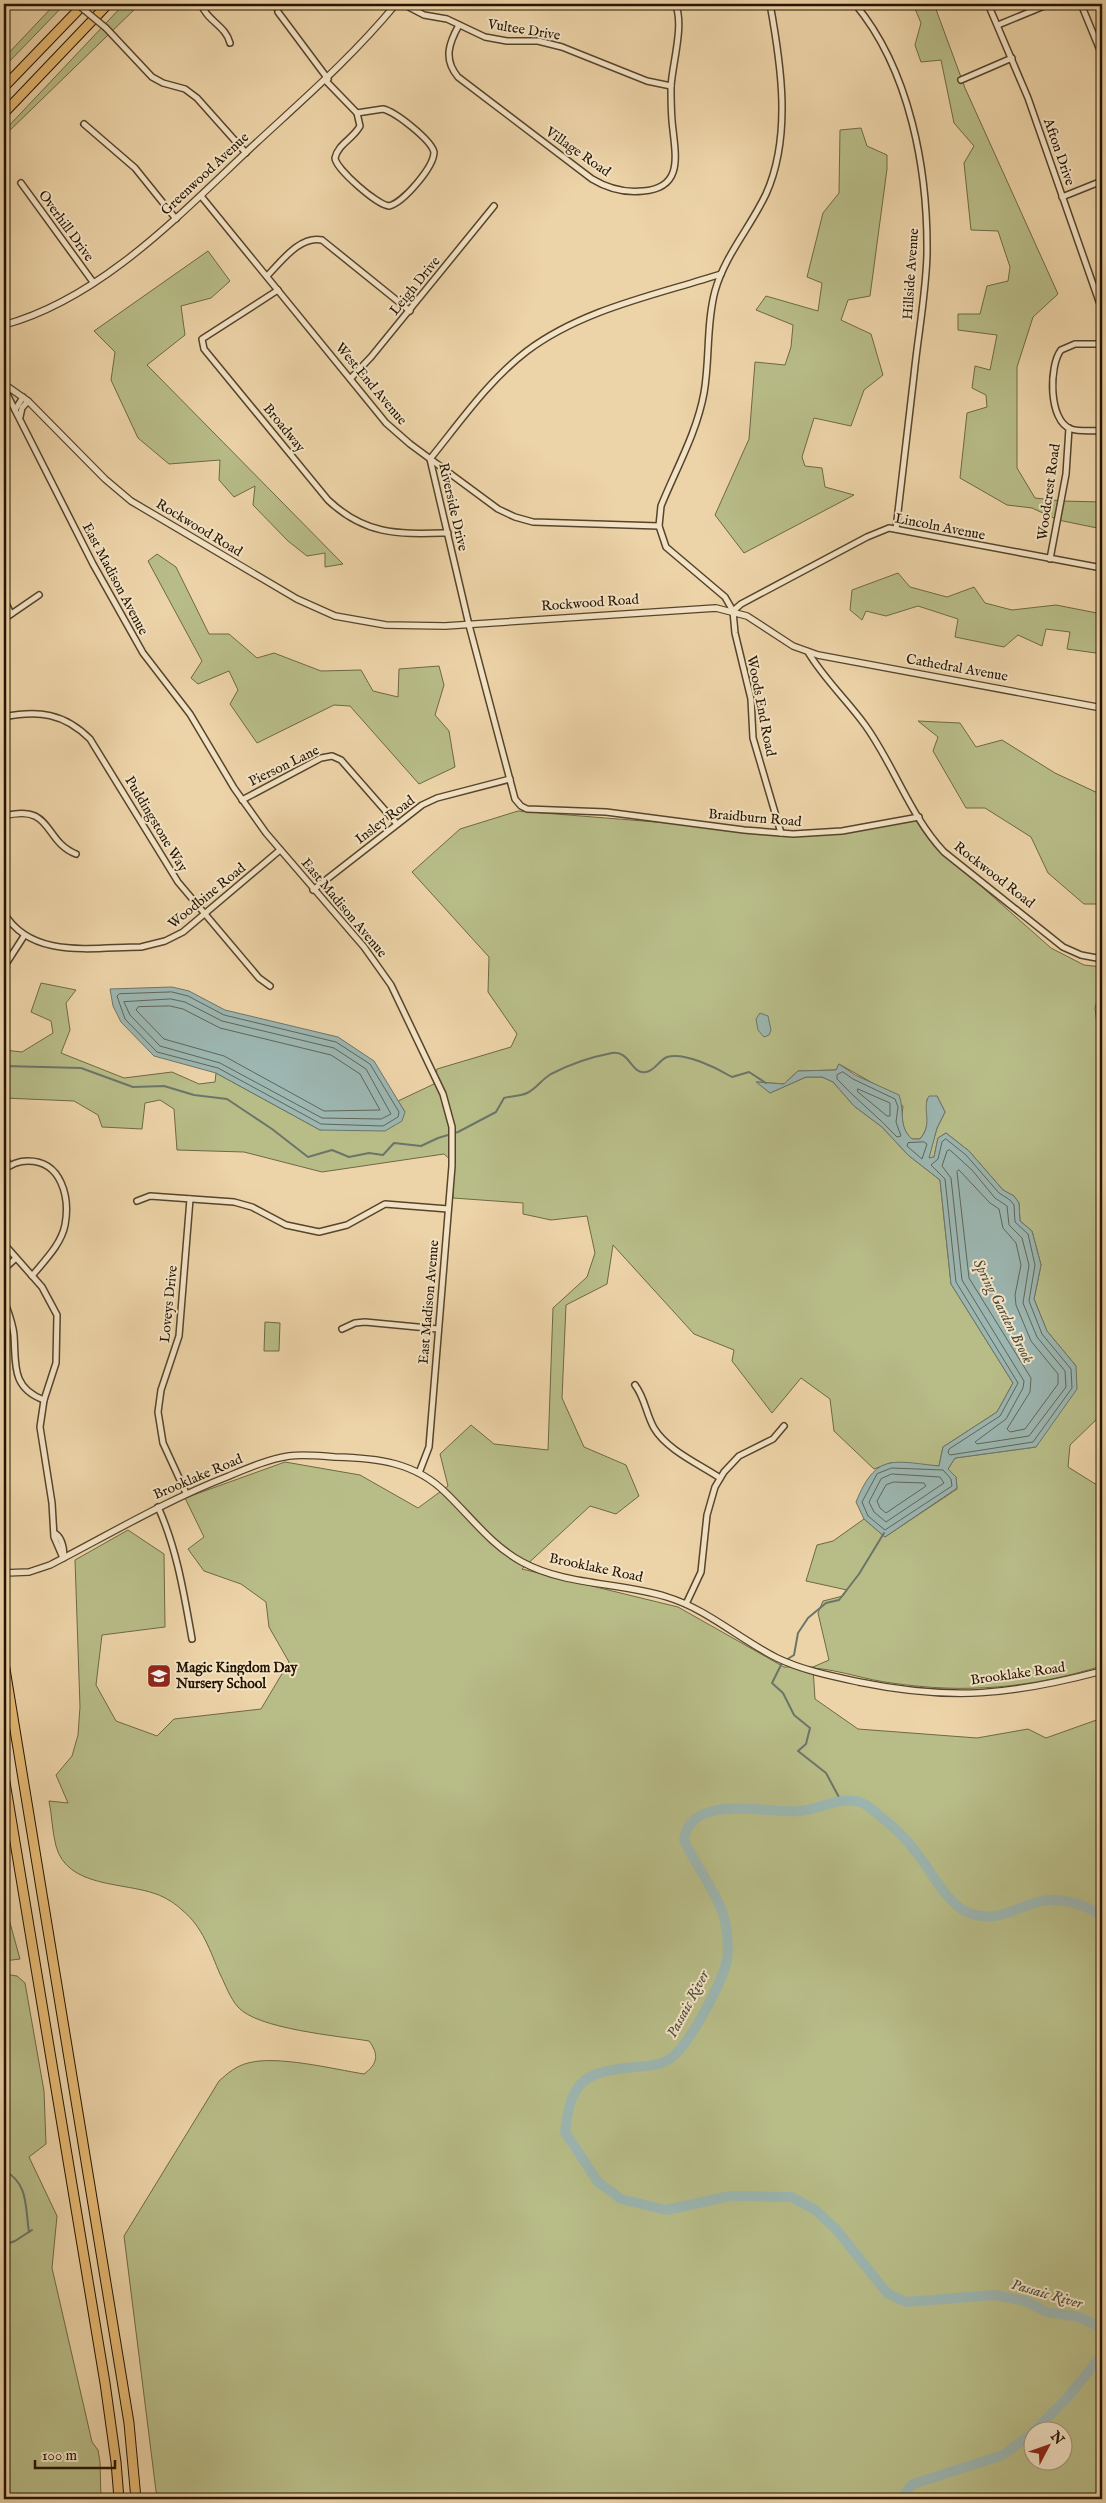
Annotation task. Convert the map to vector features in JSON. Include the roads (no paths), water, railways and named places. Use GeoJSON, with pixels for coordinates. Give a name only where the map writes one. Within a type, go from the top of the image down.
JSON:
{"type":"FeatureCollection","features":[{"type":"Feature","properties":{"kind":"highway"},"geometry":{"type":"LineString","coordinates":[[4,87],[84,4]]}},
{"type":"Feature","properties":{"kind":"highway"},"geometry":{"type":"LineString","coordinates":[[4,113],[108,4]]}},
{"type":"Feature","properties":{"kind":"highway"},"geometry":{"type":"LineString","coordinates":[[4,1663],[129,2423],[136,2499]]}},
{"type":"Feature","properties":{"kind":"highway"},"geometry":{"type":"LineString","coordinates":[[4,1776],[106,2391],[119,2499]]}},
{"type":"Feature","properties":{"kind":"street"},"geometry":{"type":"LineString","coordinates":[[77,4],[106,28],[152,77],[163,83],[185,89],[197,98],[246,153]]}},
{"type":"Feature","properties":{"kind":"street"},"geometry":{"type":"LineString","coordinates":[[201,4],[208,17],[227,32],[230,44]]}},
{"type":"Feature","properties":{"kind":"street","name":"Greenwood Avenue"},"geometry":{"type":"LineString","coordinates":[[4,325],[51,309],[93,282],[176,219],[327,80],[396,4]]}},
{"type":"Feature","properties":{"kind":"street","name":"Vultee Drive"},"geometry":{"type":"LineString","coordinates":[[403,4],[424,15],[447,19],[496,40],[538,41],[562,46],[647,81],[671,86]]}},
{"type":"Feature","properties":{"kind":"street","name":"Village Road"},"geometry":{"type":"LineString","coordinates":[[459,24],[448,48],[450,61],[456,74],[592,179],[607,187],[631,191],[648,191],[662,186],[670,178],[676,161],[671,86],[678,25],[675,4]]}},
{"type":"Feature","properties":{"kind":"street"},"geometry":{"type":"LineString","coordinates":[[733,611],[725,597],[671,553],[663,540],[659,526],[661,506],[701,408],[706,376],[708,325],[721,274],[769,187],[779,140],[780,70],[770,4]]}},
{"type":"Feature","properties":{"kind":"street","name":"Hillside Avenue"},"geometry":{"type":"LineString","coordinates":[[855,4],[877,35],[900,88],[913,130],[925,198],[926,271],[896,529]]}},
{"type":"Feature","properties":{"kind":"street","name":"Afton Drive"},"geometry":{"type":"LineString","coordinates":[[988,4],[1028,98],[1102,310]]}},
{"type":"Feature","properties":{"kind":"street"},"geometry":{"type":"LineString","coordinates":[[998,25],[1049,4]]}},
{"type":"Feature","properties":{"kind":"street"},"geometry":{"type":"LineString","coordinates":[[1081,4],[1102,55]]}},
{"type":"Feature","properties":{"kind":"street"},"geometry":{"type":"LineString","coordinates":[[278,12],[327,80],[358,113],[360,126],[352,138],[338,149],[335,158],[336,164],[380,204],[394,205],[403,198],[431,165],[434,156],[433,148],[429,142],[388,110],[369,109],[358,113]]}},
{"type":"Feature","properties":{"kind":"street"},"geometry":{"type":"LineString","coordinates":[[961,80],[1012,58]]}},
{"type":"Feature","properties":{"kind":"street"},"geometry":{"type":"LineString","coordinates":[[84,124],[130,162],[176,219]]}},
{"type":"Feature","properties":{"kind":"street"},"geometry":{"type":"LineString","coordinates":[[1062,197],[1102,181]]}},
{"type":"Feature","properties":{"kind":"street","name":"Overhill Drive"},"geometry":{"type":"LineString","coordinates":[[21,183],[93,282]]}},
{"type":"Feature","properties":{"kind":"street","name":"West End Avenue"},"geometry":{"type":"LineString","coordinates":[[201,196],[386,423],[430,459],[498,509],[515,518],[533,522],[659,526]]}},
{"type":"Feature","properties":{"kind":"street","name":"Leigh Drive"},"geometry":{"type":"LineString","coordinates":[[350,378],[371,358],[494,206]]}},
{"type":"Feature","properties":{"kind":"street"},"geometry":{"type":"LineString","coordinates":[[267,276],[302,242],[312,238],[322,240],[410,311]]}},
{"type":"Feature","properties":{"kind":"street","name":"Riverside Drive"},"geometry":{"type":"LineString","coordinates":[[589,810],[526,808],[515,799],[469,625],[430,459],[494,382],[542,341],[591,316],[721,274]]}},
{"type":"Feature","properties":{"kind":"street","name":"Broadway"},"geometry":{"type":"LineString","coordinates":[[278,290],[202,339],[204,349],[328,500],[345,515],[367,527],[388,532],[448,533]]}},
{"type":"Feature","properties":{"kind":"street"},"geometry":{"type":"LineString","coordinates":[[1102,344],[1069,345],[1061,350],[1055,360],[1055,410],[1059,420],[1069,428],[1102,431]]}},
{"type":"Feature","properties":{"kind":"street","name":"Rockwood Road"},"geometry":{"type":"LineString","coordinates":[[4,384],[26,399],[104,479],[131,502],[210,550],[304,602],[335,616],[371,624],[403,626],[469,625],[693,608],[716,608],[747,616],[794,646],[808,652],[818,669],[865,725],[935,843],[950,858],[1063,946],[1081,955],[1102,959]]}},
{"type":"Feature","properties":{"kind":"street","name":"East Madison Avenue"},"geometry":{"type":"LineString","coordinates":[[4,388],[93,564],[138,647],[190,714],[242,800],[280,850],[364,947],[386,977],[440,1087],[452,1127],[452,1138],[429,1447],[419,1473]]}},
{"type":"Feature","properties":{"kind":"street"},"geometry":{"type":"LineString","coordinates":[[15,410],[26,399]]}},
{"type":"Feature","properties":{"kind":"street"},"geometry":{"type":"LineString","coordinates":[[20,417],[26,399]]}},
{"type":"Feature","properties":{"kind":"street","name":"Woodcrest Road"},"geometry":{"type":"LineString","coordinates":[[1050,559],[1066,474],[1069,428]]}},
{"type":"Feature","properties":{"kind":"street","name":"Lincoln Avenue"},"geometry":{"type":"LineString","coordinates":[[733,611],[741,604],[884,528],[1102,568]]}},
{"type":"Feature","properties":{"kind":"street"},"geometry":{"type":"LineString","coordinates":[[4,619],[39,596]]}},
{"type":"Feature","properties":{"kind":"street"},"geometry":{"type":"LineString","coordinates":[[4,599],[11,614]]}},
{"type":"Feature","properties":{"kind":"street","name":"Woods End Road"},"geometry":{"type":"LineString","coordinates":[[733,611],[735,633],[751,699],[753,738],[781,833]]}},
{"type":"Feature","properties":{"kind":"street","name":"Cathedral Avenue"},"geometry":{"type":"LineString","coordinates":[[808,652],[1102,708]]}},
{"type":"Feature","properties":{"kind":"street","name":"Puddingstone Way"},"geometry":{"type":"LineString","coordinates":[[4,717],[24,713],[45,714],[64,719],[82,731],[96,746],[178,882],[259,978],[270,986]]}},
{"type":"Feature","properties":{"kind":"street","name":"Pierson Lane"},"geometry":{"type":"LineString","coordinates":[[242,800],[321,758],[332,756],[344,763],[397,824]]}},
{"type":"Feature","properties":{"kind":"street","name":"Insley Road"},"geometry":{"type":"LineString","coordinates":[[313,890],[429,801],[510,779]]}},
{"type":"Feature","properties":{"kind":"street","name":"Braidburn Road"},"geometry":{"type":"LineString","coordinates":[[589,810],[781,833],[842,831],[919,817]]}},
{"type":"Feature","properties":{"kind":"street"},"geometry":{"type":"LineString","coordinates":[[4,816],[24,812],[36,816],[64,848],[76,854]]}},
{"type":"Feature","properties":{"kind":"street","name":"Woodbine Road"},"geometry":{"type":"LineString","coordinates":[[4,913],[24,936],[52,947],[141,947],[176,936],[206,914],[280,850]]}},
{"type":"Feature","properties":{"kind":"street"},"geometry":{"type":"LineString","coordinates":[[4,967],[24,936]]}},
{"type":"Feature","properties":{"kind":"street"},"geometry":{"type":"LineString","coordinates":[[4,1156],[9,1165]]}},
{"type":"Feature","properties":{"kind":"street"},"geometry":{"type":"LineString","coordinates":[[4,1170],[9,1165],[25,1161],[40,1162],[57,1174],[64,1188],[66,1211],[63,1232],[50,1254],[32,1276]]}},
{"type":"Feature","properties":{"kind":"street"},"geometry":{"type":"LineString","coordinates":[[137,1201],[150,1196],[242,1204],[286,1225],[320,1232],[347,1225],[385,1204],[448,1209]]}},
{"type":"Feature","properties":{"kind":"street","name":"Loveys Drive"},"geometry":{"type":"LineString","coordinates":[[186,1493],[163,1443],[158,1412],[161,1390],[180,1336],[190,1199]]}},
{"type":"Feature","properties":{"kind":"street"},"geometry":{"type":"LineString","coordinates":[[4,1244],[48,1296],[56,1315],[56,1364],[44,1400],[41,1415],[41,1438],[56,1534],[59,1536],[65,1553],[63,1558]]}},
{"type":"Feature","properties":{"kind":"street"},"geometry":{"type":"LineString","coordinates":[[4,1269],[15,1259]]}},
{"type":"Feature","properties":{"kind":"street"},"geometry":{"type":"LineString","coordinates":[[4,1300],[13,1326],[15,1360],[19,1380],[26,1392],[44,1400]]}},
{"type":"Feature","properties":{"kind":"street"},"geometry":{"type":"LineString","coordinates":[[342,1329],[356,1323],[365,1322],[438,1329]]}},
{"type":"Feature","properties":{"kind":"street"},"geometry":{"type":"LineString","coordinates":[[635,1384],[642,1394],[648,1416],[658,1434],[668,1443],[720,1478]]}},
{"type":"Feature","properties":{"kind":"street"},"geometry":{"type":"LineString","coordinates":[[686,1604],[701,1572],[710,1498],[720,1478],[739,1456],[773,1439],[784,1426]]}},
{"type":"Feature","properties":{"kind":"street","name":"Brooklake Road"},"geometry":{"type":"LineString","coordinates":[[4,1573],[18,1573],[40,1569],[186,1493],[260,1464],[291,1456],[377,1459],[400,1465],[419,1473],[443,1490],[491,1540],[523,1562],[551,1573],[644,1591],[686,1604],[790,1664],[879,1686],[951,1694],[1012,1691],[1102,1671]]}},
{"type":"Feature","properties":{"kind":"street"},"geometry":{"type":"LineString","coordinates":[[158,1507],[170,1534],[184,1592],[192,1639]]}},
{"type":"Feature","properties":{"kind":"water"},"geometry":{"type":"Polygon","coordinates":[[[172,987],[189,991],[225,1010],[338,1037],[374,1061],[405,1112],[402,1121],[385,1131],[320,1130],[216,1073],[154,1056],[121,1022],[113,1006],[110,989],[172,987]]]}},
{"type":"Feature","properties":{"kind":"water"},"geometry":{"type":"Polygon","coordinates":[[[760,1013],[768,1016],[771,1030],[769,1035],[764,1037],[758,1030],[756,1019],[760,1013]]]}},
{"type":"Feature","properties":{"kind":"water"},"geometry":{"type":"Polygon","coordinates":[[[839,1064],[855,1075],[899,1095],[903,1124],[912,1139],[920,1139],[924,1133],[927,1122],[927,1101],[929,1096],[937,1096],[945,1112],[937,1128],[929,1158],[934,1157],[938,1138],[946,1133],[969,1151],[1003,1190],[1014,1196],[1019,1203],[1020,1221],[1032,1231],[1041,1265],[1034,1299],[1047,1331],[1076,1366],[1077,1389],[1036,1447],[955,1458],[948,1469],[956,1477],[957,1488],[885,1537],[864,1519],[856,1502],[863,1486],[871,1475],[887,1464],[897,1462],[939,1466],[943,1447],[997,1412],[1013,1383],[951,1284],[940,1180],[908,1155],[882,1127],[854,1106],[833,1082],[822,1077],[806,1077],[770,1093],[756,1082],[784,1084],[798,1071],[836,1070],[839,1064]]]}},
{"type":"Feature","properties":{"kind":"waterway","name":"Spring Garden Brook"},"geometry":{"type":"LineString","coordinates":[[4,1066],[81,1068],[133,1087],[164,1086],[194,1095],[227,1099],[272,1129],[308,1157],[332,1150],[349,1157],[369,1153],[383,1155],[394,1143],[421,1146],[458,1132],[496,1112],[504,1098],[527,1093],[558,1070],[581,1061],[612,1053],[623,1055],[641,1072],[652,1070],[662,1060],[674,1056],[710,1065],[732,1077],[749,1072],[766,1083]]}},
{"type":"Feature","properties":{"kind":"waterway","name":"Spring Garden Brook"},"geometry":{"type":"LineString","coordinates":[[786,1660],[794,1655],[798,1633],[808,1618],[826,1603],[839,1600],[859,1574],[884,1533]]}},
{"type":"Feature","properties":{"kind":"waterway","name":"Spring Garden Brook"},"geometry":{"type":"LineString","coordinates":[[782,1663],[772,1683],[783,1693],[794,1715],[810,1728],[806,1744],[798,1751],[826,1773],[841,1801]]}},
{"type":"Feature","properties":{"kind":"waterway","name":"Passaic River"},"geometry":{"type":"LineString","coordinates":[[1102,1916],[1077,1904],[1056,1900],[1038,1902],[998,1915],[977,1915],[965,1911],[944,1892],[921,1858],[905,1839],[861,1802],[835,1802],[800,1811],[732,1809],[715,1811],[700,1816],[689,1825],[684,1840],[715,1895],[723,1914],[728,1955],[719,1983],[694,2030],[676,2054],[668,2060],[652,2065],[603,2072],[583,2082],[576,2090],[571,2101],[565,2132],[598,2182],[621,2199],[666,2210],[730,2196],[791,2197],[814,2209],[836,2229],[887,2293],[906,2302],[994,2295],[1025,2301],[1047,2312],[1079,2317],[1102,2328]]}},
{"type":"Feature","properties":{"kind":"waterway"},"geometry":{"type":"LineString","coordinates":[[4,2170],[18,2182],[22,2189],[29,2232]]}},
{"type":"Feature","properties":{"kind":"waterway"},"geometry":{"type":"LineString","coordinates":[[4,2245],[15,2241],[32,2230]]}},
{"type":"Feature","properties":{"kind":"waterway","name":"Passaic River"},"geometry":{"type":"LineString","coordinates":[[1045,2420],[1067,2398],[1102,2355]]}},
{"type":"Feature","properties":{"kind":"waterway","name":"Passaic River"},"geometry":{"type":"LineString","coordinates":[[907,2499],[906,2492],[913,2484],[1003,2455],[1024,2439]]}},
{"type":"Feature","properties":{"kind":"place","name":"Magic Kingdom Day Nursery School"},"geometry":{"type":"Point","coordinates":[159,1676]}}]}
